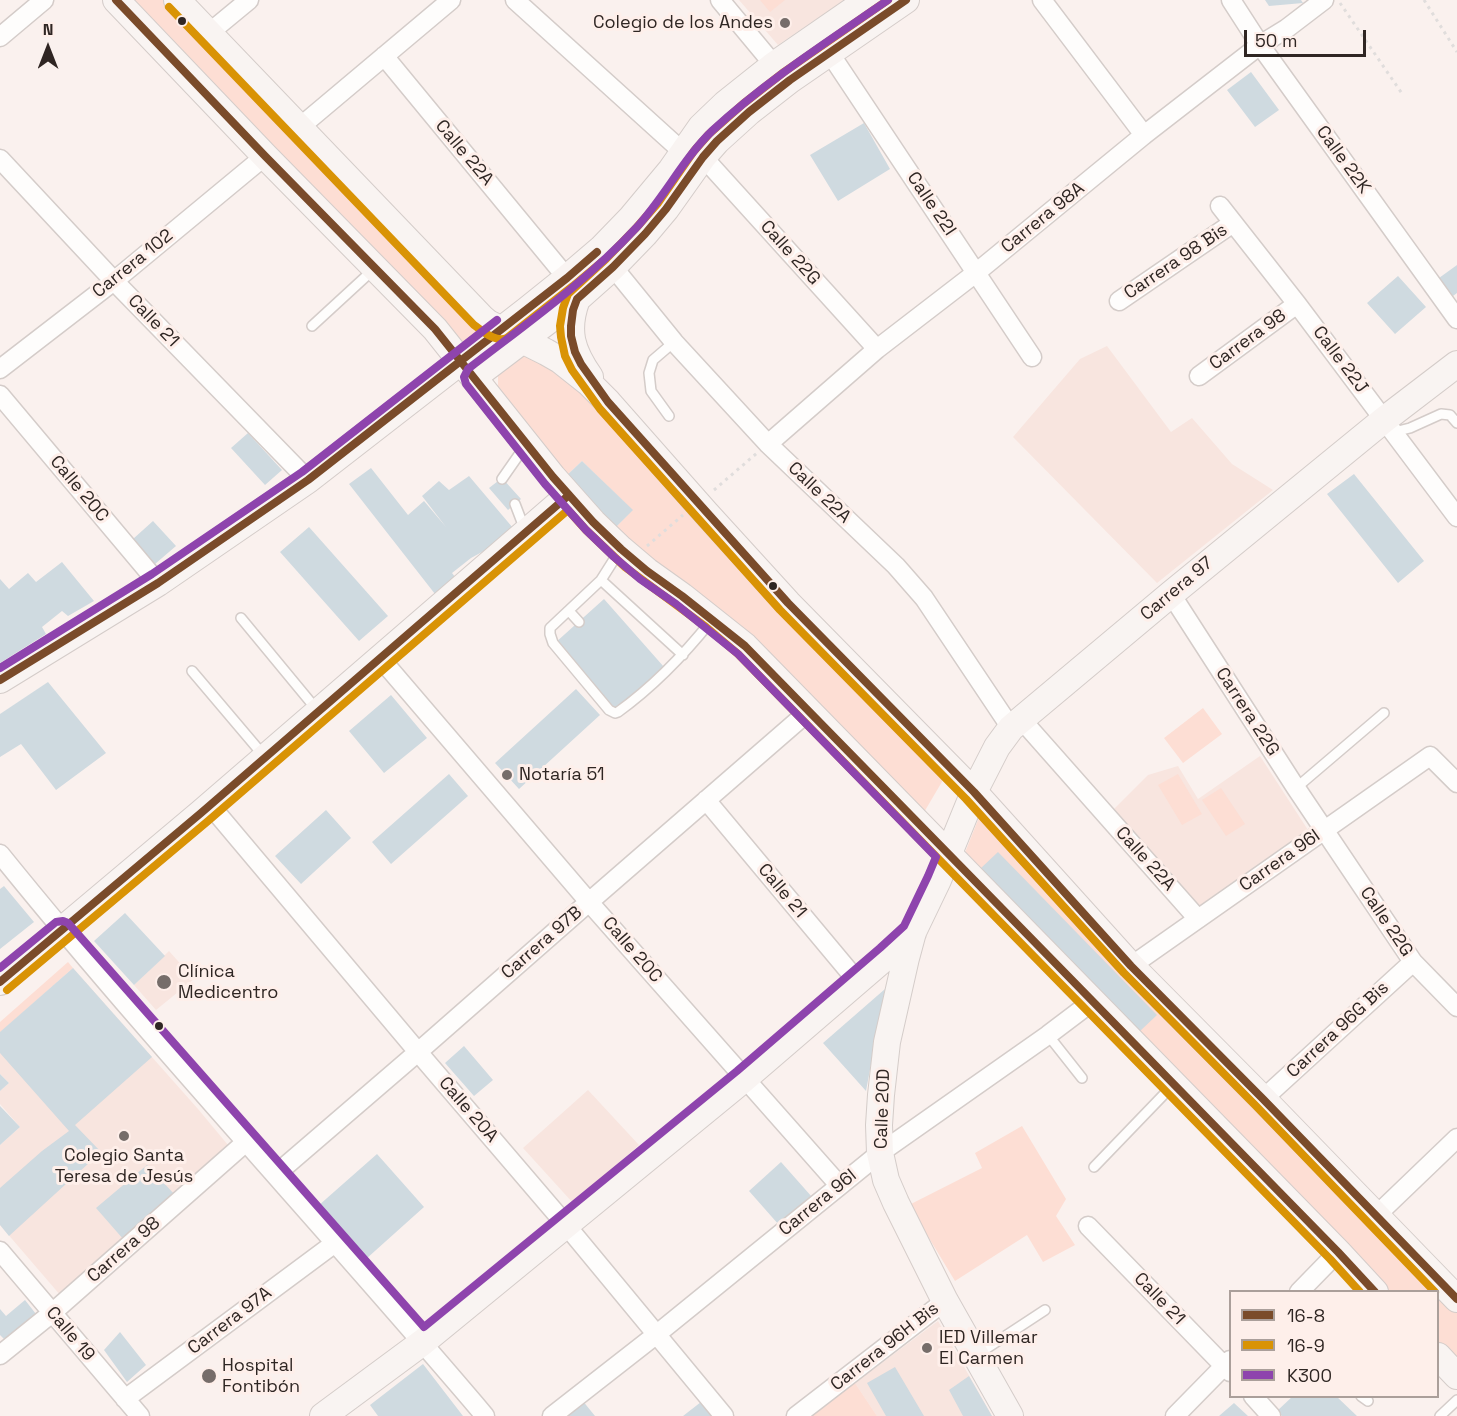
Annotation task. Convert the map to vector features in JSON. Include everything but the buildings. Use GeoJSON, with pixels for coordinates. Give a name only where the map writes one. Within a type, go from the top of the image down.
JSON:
{"type":"FeatureCollection","features":[{"type":"Feature","properties":{"kind":"main road"},"geometry":{"type":"LineString","coordinates":[[116,0],[435,329],[526,444],[593,522],[647,571],[745,646],[1373,1290]]}},
{"type":"Feature","properties":{"kind":"main road"},"geometry":{"type":"LineString","coordinates":[[177,0],[482,318],[568,366],[608,402],[780,594],[974,792],[1131,966],[1457,1299]]}},
{"type":"Feature","properties":{"kind":"main road"},"geometry":{"type":"LineString","coordinates":[[608,402],[575,352],[571,336],[572,289],[601,249],[694,155],[717,141],[790,80],[906,0]]}},
{"type":"Feature","properties":{"kind":"main road"},"geometry":{"type":"LineString","coordinates":[[0,680],[158,583],[468,369],[572,289],[613,267],[666,209],[694,155],[701,128],[725,104],[774,65],[864,1]]}},
{"type":"Feature","properties":{"kind":"main road","name":"Carrera 97"},"geometry":{"type":"LineString","coordinates":[[948,854],[974,792],[997,747],[1016,724],[1171,594],[1389,425],[1457,364]]}},
{"type":"Feature","properties":{"kind":"main road"},"geometry":{"type":"LineString","coordinates":[[0,982],[266,758],[568,495]]}},
{"type":"Feature","properties":{"kind":"main road","name":"Calle 20D"},"geometry":{"type":"LineString","coordinates":[[948,854],[913,932],[903,968],[888,1042],[881,1095],[880,1153],[886,1180],[896,1203],[945,1301],[1010,1416]]}},
{"type":"Feature","properties":{"kind":"main road"},"geometry":{"type":"LineString","coordinates":[[323,1416],[423,1342],[744,1079],[913,932]]}},
{"type":"Feature","properties":{"kind":"main road"},"geometry":{"type":"LineString","coordinates":[[1439,1358],[1457,1376]]}},
{"type":"Feature","properties":{"kind":"street"},"geometry":{"type":"LineString","coordinates":[[0,37],[44,0]]}},
{"type":"Feature","properties":{"kind":"street"},"geometry":{"type":"LineString","coordinates":[[209,33],[249,0]]}},
{"type":"Feature","properties":{"kind":"street"},"geometry":{"type":"LineString","coordinates":[[300,127],[451,0]]}},
{"type":"Feature","properties":{"kind":"street","name":"Calle 22G"},"geometry":{"type":"LineString","coordinates":[[514,0],[694,155],[877,349]]}},
{"type":"Feature","properties":{"kind":"street"},"geometry":{"type":"LineString","coordinates":[[720,0],[774,65]]}},
{"type":"Feature","properties":{"kind":"street"},"geometry":{"type":"LineString","coordinates":[[1042,0],[1144,135]]}},
{"type":"Feature","properties":{"kind":"street","name":"Calle 22K"},"geometry":{"type":"LineString","coordinates":[[1231,0],[1260,45],[1457,319]]}},
{"type":"Feature","properties":{"kind":"street","name":"Carrera 98A"},"geometry":{"type":"LineString","coordinates":[[768,444],[877,349],[976,272],[1144,135],[1319,2]]}},
{"type":"Feature","properties":{"kind":"street","name":"Calle 22I"},"geometry":{"type":"LineString","coordinates":[[829,52],[1032,357]]}},
{"type":"Feature","properties":{"kind":"street","name":"Calle 22A"},"geometry":{"type":"LineString","coordinates":[[384,56],[572,289]]}},
{"type":"Feature","properties":{"kind":"street","name":"Carrera 102"},"geometry":{"type":"LineString","coordinates":[[0,369],[114,281],[265,156]]}},
{"type":"Feature","properties":{"kind":"street","name":"Calle 21"},"geometry":{"type":"LineString","coordinates":[[0,159],[114,281],[308,480]]}},
{"type":"Feature","properties":{"kind":"street","name":"Calle 22J"},"geometry":{"type":"LineString","coordinates":[[1220,206],[1297,304],[1457,517]]}},
{"type":"Feature","properties":{"kind":"street","name":"Carrera 98 Bis"},"geometry":{"type":"LineString","coordinates":[[1119,301],[1233,223]]}},
{"type":"Feature","properties":{"kind":"street","name":"Calle 22A"},"geometry":{"type":"LineString","coordinates":[[613,267],[674,342],[768,444],[912,583],[1016,724],[1198,919]]}},
{"type":"Feature","properties":{"kind":"street","name":"Carrera 98"},"geometry":{"type":"LineString","coordinates":[[1199,376],[1297,304]]}},
{"type":"Feature","properties":{"kind":"street","name":"Calle 20C"},"geometry":{"type":"LineString","coordinates":[[0,395],[158,583]]}},
{"type":"Feature","properties":{"kind":"street","name":"Carrera 22G"},"geometry":{"type":"LineString","coordinates":[[1171,594],[1324,831]]}},
{"type":"Feature","properties":{"kind":"street","name":"Calle 20C"},"geometry":{"type":"LineString","coordinates":[[381,658],[589,902],[839,1185]]}},
{"type":"Feature","properties":{"kind":"street","name":"Carrera 97B"},"geometry":{"type":"LineString","coordinates":[[275,1175],[809,711]]}},
{"type":"Feature","properties":{"kind":"street","name":"Carrera 96I"},"geometry":{"type":"LineString","coordinates":[[1131,966],[1430,756],[1457,783]]}},
{"type":"Feature","properties":{"kind":"street","name":"Calle 21"},"geometry":{"type":"LineString","coordinates":[[706,800],[858,981]]}},
{"type":"Feature","properties":{"kind":"street","name":"Calle 20A"},"geometry":{"type":"LineString","coordinates":[[210,805],[566,1224],[724,1416]]}},
{"type":"Feature","properties":{"kind":"street","name":"Calle 22G"},"geometry":{"type":"LineString","coordinates":[[1324,831],[1413,962],[1457,1007]]}},
{"type":"Feature","properties":{"kind":"street"},"geometry":{"type":"LineString","coordinates":[[0,854],[62,931],[423,1342],[485,1416]]}},
{"type":"Feature","properties":{"kind":"street","name":"Carrera 96G Bis"},"geometry":{"type":"LineString","coordinates":[[1263,1099],[1413,962]]}},
{"type":"Feature","properties":{"kind":"street","name":"Carrera 96I"},"geometry":{"type":"LineString","coordinates":[[552,1416],[880,1153],[1093,1001]]}},
{"type":"Feature","properties":{"kind":"street"},"geometry":{"type":"LineString","coordinates":[[1377,1216],[1457,1138]]}},
{"type":"Feature","properties":{"kind":"street","name":"Carrera 98"},"geometry":{"type":"LineString","coordinates":[[0,1355],[52,1313],[246,1142]]}},
{"type":"Feature","properties":{"kind":"street","name":"Calle 21"},"geometry":{"type":"LineString","coordinates":[[1088,1226],[1229,1366]]}},
{"type":"Feature","properties":{"kind":"street","name":"Carrera 97A"},"geometry":{"type":"LineString","coordinates":[[125,1399],[335,1243]]}},
{"type":"Feature","properties":{"kind":"street","name":"Calle 19"},"geometry":{"type":"LineString","coordinates":[[0,1251],[140,1416]]}},
{"type":"Feature","properties":{"kind":"street"},"geometry":{"type":"LineString","coordinates":[[1301,1290],[1338,1252]]}},
{"type":"Feature","properties":{"kind":"street","name":"Carrera 96H Bis"},"geometry":{"type":"LineString","coordinates":[[796,1416],[945,1301]]}},
{"type":"Feature","properties":{"kind":"street"},"geometry":{"type":"LineString","coordinates":[[1174,1416],[1229,1366]]}},
{"type":"Feature","properties":{"kind":"street"},"geometry":{"type":"LineString","coordinates":[[1255,1398],[1271,1416]]}},
{"type":"Feature","properties":{"kind":"lane"},"geometry":{"type":"LineString","coordinates":[[312,326],[375,268]]}},
{"type":"Feature","properties":{"kind":"lane"},"geometry":{"type":"LineString","coordinates":[[669,416],[651,391],[649,373],[652,360],[674,342]]}},
{"type":"Feature","properties":{"kind":"lane"},"geometry":{"type":"LineString","coordinates":[[1389,425],[1410,428],[1441,414],[1450,415],[1457,423]]}},
{"type":"Feature","properties":{"kind":"lane"},"geometry":{"type":"LineString","coordinates":[[502,478],[526,444]]}},
{"type":"Feature","properties":{"kind":"lane"},"geometry":{"type":"LineString","coordinates":[[515,504],[526,532]]}},
{"type":"Feature","properties":{"kind":"lane"},"geometry":{"type":"LineString","coordinates":[[621,549],[601,580],[550,628],[554,643],[609,710],[618,712],[639,694],[683,655],[712,619]]}},
{"type":"Feature","properties":{"kind":"lane"},"geometry":{"type":"LineString","coordinates":[[601,580],[683,655]]}},
{"type":"Feature","properties":{"kind":"lane"},"geometry":{"type":"LineString","coordinates":[[569,611],[579,622]]}},
{"type":"Feature","properties":{"kind":"lane"},"geometry":{"type":"LineString","coordinates":[[241,618],[319,712]]}},
{"type":"Feature","properties":{"kind":"lane"},"geometry":{"type":"LineString","coordinates":[[192,671],[266,758]]}},
{"type":"Feature","properties":{"kind":"lane"},"geometry":{"type":"LineString","coordinates":[[1296,788],[1384,713]]}},
{"type":"Feature","properties":{"kind":"lane"},"geometry":{"type":"LineString","coordinates":[[1048,1035],[1082,1078]]}},
{"type":"Feature","properties":{"kind":"lane"},"geometry":{"type":"LineString","coordinates":[[1094,1167],[1174,1084]]}},
{"type":"Feature","properties":{"kind":"lane"},"geometry":{"type":"LineString","coordinates":[[976,1356],[1045,1310]]}},
{"type":"Feature","properties":{"kind":"lane"},"geometry":{"type":"LineString","coordinates":[[1440,1416],[1457,1400]]}},
{"type":"Feature","properties":{"kind":"path"},"geometry":{"type":"LineString","coordinates":[[1338,0],[1403,95]]}},
{"type":"Feature","properties":{"kind":"path"},"geometry":{"type":"LineString","coordinates":[[1424,0],[1457,52]]}},
{"type":"Feature","properties":{"kind":"shaded area"},"geometry":{"type":"Polygon","coordinates":[[[127,0],[167,0],[483,328],[463,347],[127,0]]]}},
{"type":"Feature","properties":{"kind":"shaded area","name":"Colegio de los Andes"},"geometry":{"type":"Polygon","coordinates":[[[739,0],[845,0],[778,45],[739,0]]]}},
{"type":"Feature","properties":{"kind":"shaded area"},"geometry":{"type":"Polygon","coordinates":[[[760,0],[785,0],[770,12],[760,0]]]}},
{"type":"Feature","properties":{"kind":"shaded area"},"geometry":{"type":"Polygon","coordinates":[[[1107,346],[1171,432],[1192,418],[1232,464],[1273,490],[1157,583],[1013,437],[1080,359],[1107,346]]]}},
{"type":"Feature","properties":{"kind":"shaded area"},"geometry":{"type":"Polygon","coordinates":[[[532,356],[579,384],[802,632],[943,780],[923,814],[616,527],[632,510],[582,461],[565,477],[498,390],[500,371],[521,357],[532,356]]]}},
{"type":"Feature","properties":{"kind":"shaded area"},"geometry":{"type":"Polygon","coordinates":[[[1203,708],[1222,734],[1183,763],[1164,738],[1203,708]]]}},
{"type":"Feature","properties":{"kind":"shaded area"},"geometry":{"type":"Polygon","coordinates":[[[1260,756],[1308,830],[1199,906],[1113,810],[1148,775],[1178,766],[1198,799],[1260,756]]]}},
{"type":"Feature","properties":{"kind":"shaded area"},"geometry":{"type":"Polygon","coordinates":[[[1178,774],[1202,814],[1182,825],[1158,785],[1178,774]]]}},
{"type":"Feature","properties":{"kind":"shaded area"},"geometry":{"type":"Polygon","coordinates":[[[1221,788],[1245,824],[1226,836],[1202,800],[1221,788]]]}},
{"type":"Feature","properties":{"kind":"shaded area"},"geometry":{"type":"Polygon","coordinates":[[[980,815],[1435,1290],[1386,1290],[964,855],[980,815]]]}},
{"type":"Feature","properties":{"kind":"shaded area","name":"Clínica Medicentro"},"geometry":{"type":"Polygon","coordinates":[[[169,951],[194,979],[156,1010],[134,985],[169,951]]]}},
{"type":"Feature","properties":{"kind":"shaded area"},"geometry":{"type":"Polygon","coordinates":[[[68,962],[73,968],[0,1033],[0,1022],[68,962]]]}},
{"type":"Feature","properties":{"kind":"shaded area","name":"Colegio Santa Teresa de Jesús"},"geometry":{"type":"Polygon","coordinates":[[[73,968],[228,1145],[61,1296],[0,1225],[0,1145],[20,1127],[0,1104],[0,1091],[9,1083],[0,1074],[0,1032],[73,968]]]}},
{"type":"Feature","properties":{"kind":"shaded area"},"geometry":{"type":"Polygon","coordinates":[[[588,1090],[639,1145],[573,1203],[523,1148],[588,1090]]]}},
{"type":"Feature","properties":{"kind":"shaded area"},"geometry":{"type":"Polygon","coordinates":[[[1022,1126],[1066,1199],[1056,1216],[1075,1245],[1043,1262],[1027,1235],[955,1281],[909,1205],[982,1168],[975,1153],[1022,1126]]]}},
{"type":"Feature","properties":{"kind":"shaded area"},"geometry":{"type":"Polygon","coordinates":[[[1439,1294],[1457,1312],[1457,1364],[1439,1345],[1439,1294]]]}},
{"type":"Feature","properties":{"kind":"shaded area","name":"IED Villemar El Carmen"},"geometry":{"type":"Polygon","coordinates":[[[938,1321],[992,1416],[877,1416],[855,1383],[938,1321]]]}},
{"type":"Feature","properties":{"kind":"shaded area"},"geometry":{"type":"Polygon","coordinates":[[[855,1383],[877,1416],[811,1416],[855,1383]]]}},
{"type":"Feature","properties":{"kind":"transit line","name":"16-8"},"geometry":{"type":"LineString","coordinates":[[116,0],[435,329],[553,477],[593,522],[647,571],[745,646],[1373,1290]]}},
{"type":"Feature","properties":{"kind":"transit line","name":"16-9"},"geometry":{"type":"LineString","coordinates":[[888,0],[784,72],[709,134],[694,151],[658,203],[637,227],[568,294],[560,326],[565,356],[572,370],[600,409],[780,610],[966,799],[1124,973],[1433,1290]]}},
{"type":"Feature","properties":{"kind":"transit line","name":"K300"},"geometry":{"type":"LineString","coordinates":[[0,968],[56,922],[68,923],[424,1327],[737,1071],[904,926],[936,857],[738,654],[676,604],[640,579],[586,530],[545,484],[466,384],[464,377],[468,369],[555,302],[617,248],[646,216],[712,131],[775,79],[888,0]]}},
{"type":"Feature","properties":{"kind":"transit line","name":"16-8"},"geometry":{"type":"LineString","coordinates":[[906,0],[790,80],[717,141],[645,234],[577,299],[571,326],[575,352],[608,402],[788,603],[974,792],[1131,966],[1457,1299]]}},
{"type":"Feature","properties":{"kind":"transit line","name":"16-9"},"geometry":{"type":"LineString","coordinates":[[169,7],[474,325],[490,336],[499,339],[507,338],[604,260]]}},
{"type":"Feature","properties":{"kind":"transit line","name":"16-8"},"geometry":{"type":"LineString","coordinates":[[0,680],[158,583],[308,480],[567,278],[597,252]]}},
{"type":"Feature","properties":{"kind":"transit line","name":"K300"},"geometry":{"type":"LineString","coordinates":[[0,668],[152,574],[302,472],[497,320]]}},
{"type":"Feature","properties":{"kind":"transit line","name":"16-8"},"geometry":{"type":"LineString","coordinates":[[0,982],[201,813],[569,495]]}},
{"type":"Feature","properties":{"kind":"transit line","name":"16-9"},"geometry":{"type":"LineString","coordinates":[[7,990],[208,821],[568,510],[625,567],[706,627],[738,654],[1358,1290]]}},
{"type":"Feature","properties":{"kind":"place","name":"Colegio de los Andes"},"geometry":{"type":"Point","coordinates":[785,23]}},
{"type":"Feature","properties":{"kind":"place","name":"Notaría 51"},"geometry":{"type":"Point","coordinates":[507,775]}},
{"type":"Feature","properties":{"kind":"place","name":"Clínica Medicentro"},"geometry":{"type":"Point","coordinates":[164,982]}},
{"type":"Feature","properties":{"kind":"place","name":"Colegio Santa Teresa de Jesús"},"geometry":{"type":"Point","coordinates":[124,1136]}},
{"type":"Feature","properties":{"kind":"place","name":"IED Villemar El Carmen"},"geometry":{"type":"Point","coordinates":[927,1348]}},
{"type":"Feature","properties":{"kind":"place","name":"Hospital Fontibón"},"geometry":{"type":"Point","coordinates":[209,1376]}}]}
